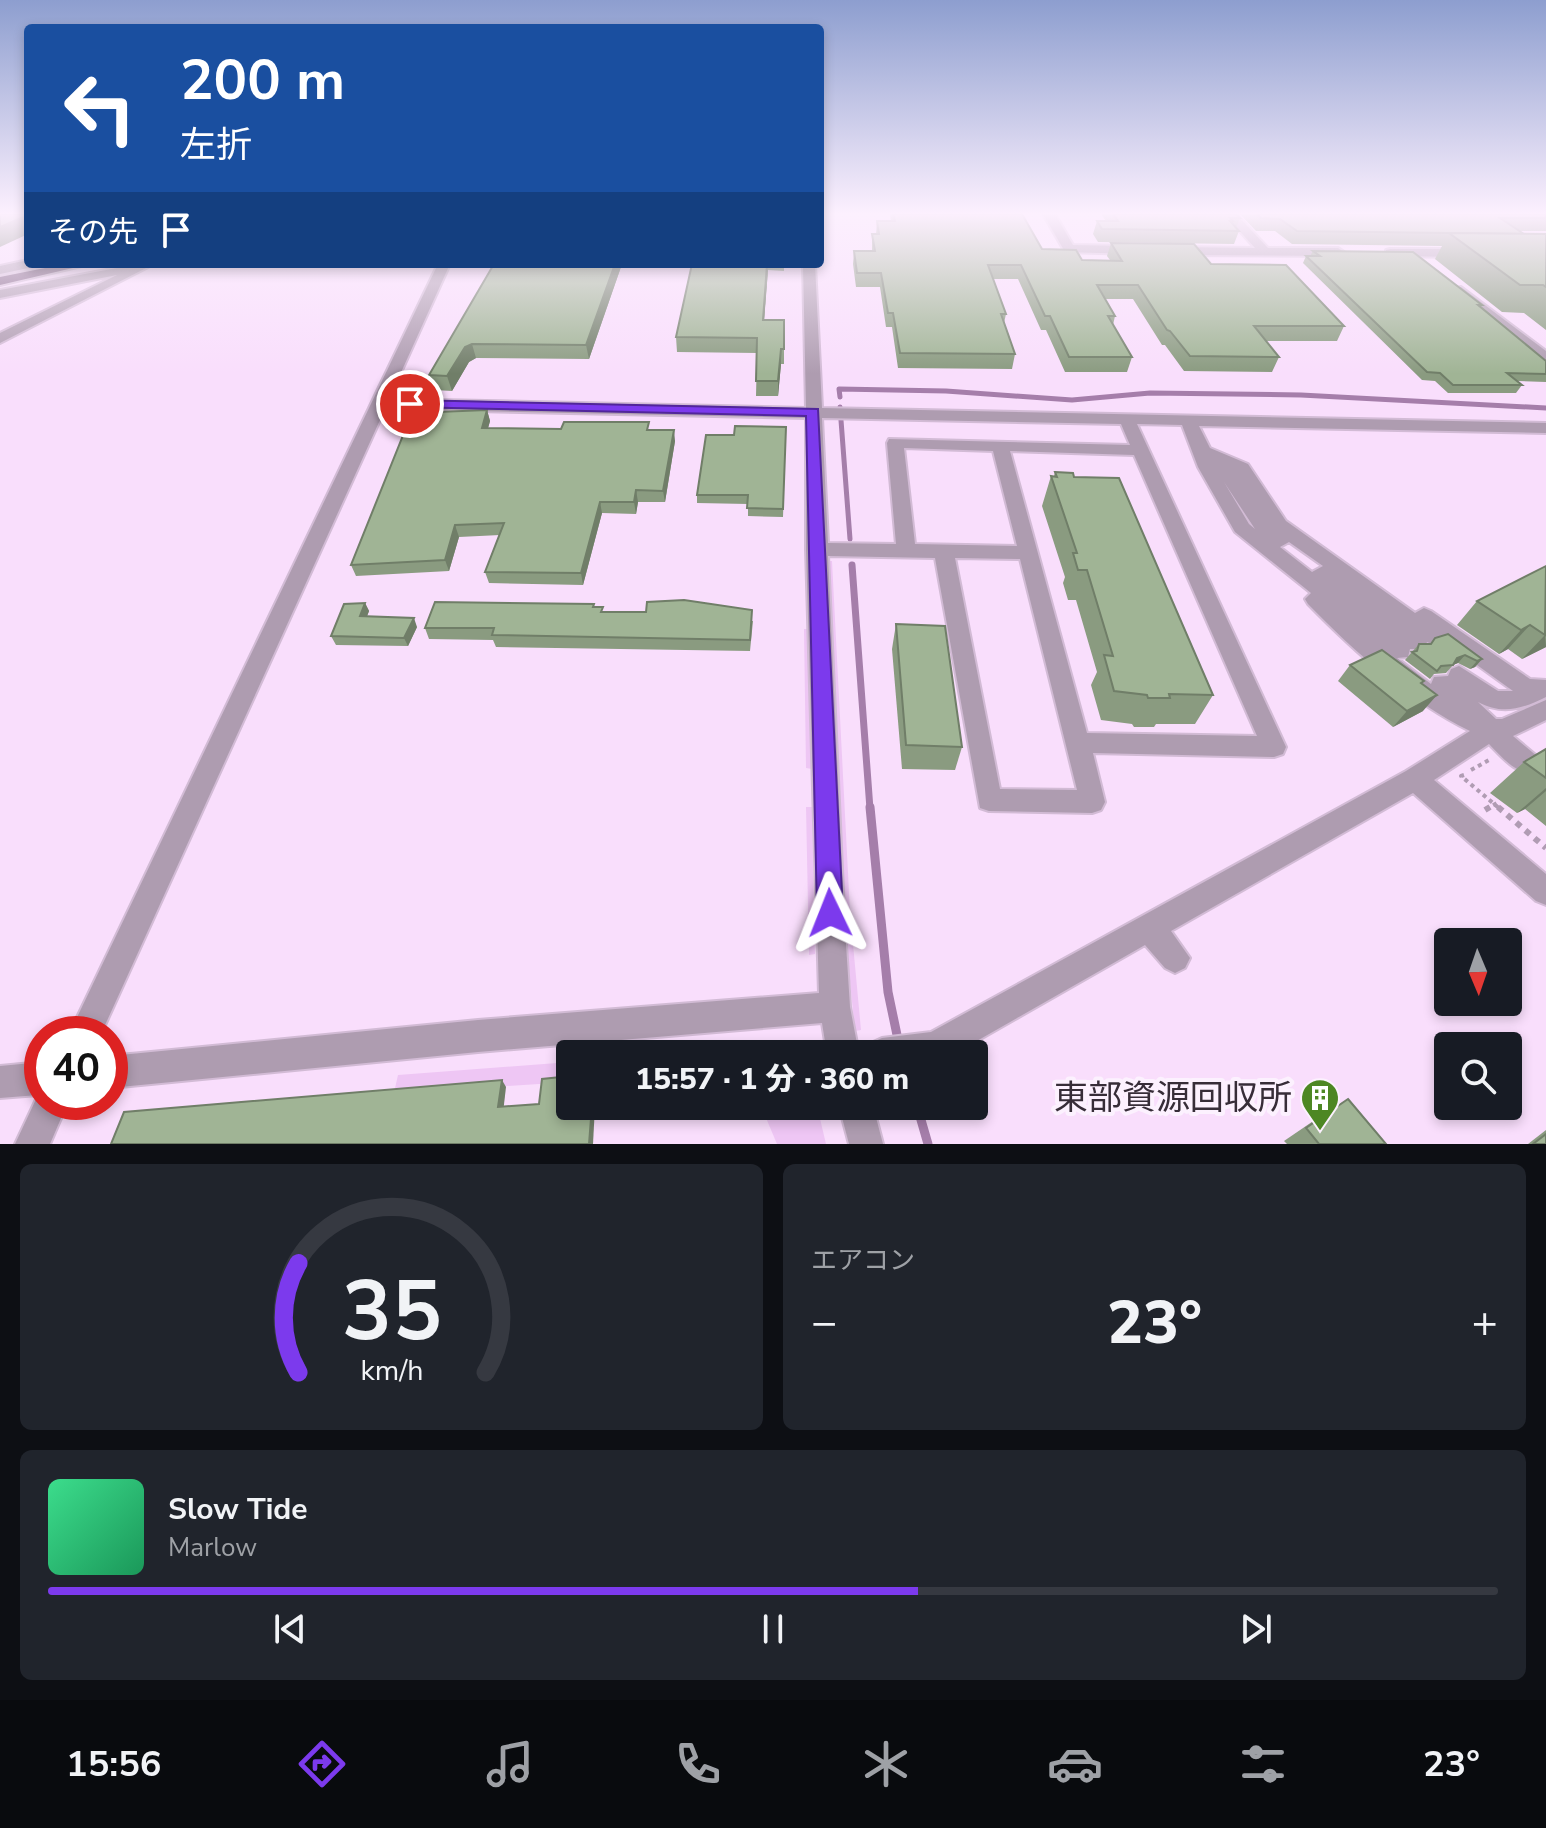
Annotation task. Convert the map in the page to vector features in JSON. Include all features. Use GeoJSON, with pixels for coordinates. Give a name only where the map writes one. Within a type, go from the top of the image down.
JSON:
{"type":"FeatureCollection","features":[{"type":"Feature","properties":{"kind":"main road"},"geometry":{"type":"LineString","coordinates":[[0,281],[64,268]]}},
{"type":"Feature","properties":{"kind":"street"},"geometry":{"type":"LineString","coordinates":[[1432,267],[1438,272]]}},
{"type":"Feature","properties":{"kind":"street"},"geometry":{"type":"LineString","coordinates":[[0,294],[133,268]]}},
{"type":"Feature","properties":{"kind":"street"},"geometry":{"type":"LineString","coordinates":[[0,339],[142,268]]}},
{"type":"Feature","properties":{"kind":"street"},"geometry":{"type":"LineString","coordinates":[[93,1016],[442,268]]}},
{"type":"Feature","properties":{"kind":"street"},"geometry":{"type":"LineString","coordinates":[[809,268],[816,549],[835,1007],[841,1040]]}},
{"type":"Feature","properties":{"kind":"street"},"geometry":{"type":"LineString","coordinates":[[1450,282],[1546,358]]}},
{"type":"Feature","properties":{"kind":"street"},"geometry":{"type":"LineString","coordinates":[[379,404],[1546,428]]}},
{"type":"Feature","properties":{"kind":"street"},"geometry":{"type":"LineString","coordinates":[[1078,743],[1274,747],[1127,420]]}},
{"type":"Feature","properties":{"kind":"street"},"geometry":{"type":"LineString","coordinates":[[1188,421],[1203,451],[1207,467],[1242,528],[1312,583],[1416,643]]}},
{"type":"Feature","properties":{"kind":"street"},"geometry":{"type":"LineString","coordinates":[[906,551],[895,443],[1141,450]]}},
{"type":"Feature","properties":{"kind":"street"},"geometry":{"type":"LineString","coordinates":[[944,551],[989,800],[1092,802],[1000,446]]}},
{"type":"Feature","properties":{"kind":"street"},"geometry":{"type":"LineString","coordinates":[[1203,451],[1242,468],[1279,525],[1344,572],[1416,643]]}},
{"type":"Feature","properties":{"kind":"street"},"geometry":{"type":"LineString","coordinates":[[1203,451],[1225,468],[1262,527],[1416,643]]}},
{"type":"Feature","properties":{"kind":"street"},"geometry":{"type":"LineString","coordinates":[[816,549],[1027,553]]}},
{"type":"Feature","properties":{"kind":"street"},"geometry":{"type":"LineString","coordinates":[[1344,572],[1400,599],[1534,697]]}},
{"type":"Feature","properties":{"kind":"street"},"geometry":{"type":"LineString","coordinates":[[1312,583],[1315,598],[1337,622],[1460,716],[1501,739],[1529,764]]}},
{"type":"Feature","properties":{"kind":"street"},"geometry":{"type":"LineString","coordinates":[[1501,739],[1459,675],[1495,701],[1534,697]]}},
{"type":"Feature","properties":{"kind":"street"},"geometry":{"type":"LineString","coordinates":[[947,1040],[1415,779],[1501,739],[1534,697]]}},
{"type":"Feature","properties":{"kind":"street"},"geometry":{"type":"LineString","coordinates":[[1415,779],[1546,892]]}},
{"type":"Feature","properties":{"kind":"street"},"geometry":{"type":"LineString","coordinates":[[1149,927],[1175,958]]}},
{"type":"Feature","properties":{"kind":"street"},"geometry":{"type":"LineString","coordinates":[[128,1070],[478,1036],[835,1007]]}},
{"type":"Feature","properties":{"kind":"street"},"geometry":{"type":"LineString","coordinates":[[0,1082],[24,1080]]}},
{"type":"Feature","properties":{"kind":"street"},"geometry":{"type":"LineString","coordinates":[[32,1144],[43,1120]]}},
{"type":"Feature","properties":{"kind":"street"},"geometry":{"type":"LineString","coordinates":[[860,1120],[866,1144]]}},
{"type":"Feature","properties":{"kind":"path"},"geometry":{"type":"LineString","coordinates":[[1501,739],[1461,776],[1546,848]]}},
{"type":"Feature","properties":{"kind":"path"},"geometry":{"type":"LineString","coordinates":[[1476,815],[1496,804]]}},
{"type":"Feature","properties":{"kind":"shaded area"},"geometry":{"type":"Polygon","coordinates":[[[827,561],[832,561],[850,912],[861,1030],[855,1031],[843,913],[827,561]]]}},
{"type":"Feature","properties":{"kind":"shaded area"},"geometry":{"type":"Polygon","coordinates":[[[804,629],[809,629],[812,769],[806,768],[804,629]]]}},
{"type":"Feature","properties":{"kind":"shaded area"},"geometry":{"type":"Polygon","coordinates":[[[806,807],[812,807],[815,954],[809,955],[806,807]]]}},
{"type":"Feature","properties":{"kind":"shaded area"},"geometry":{"type":"Polygon","coordinates":[[[556,1063],[556,1083],[506,1086],[505,1092],[393,1097],[398,1075],[556,1063]]]}},
{"type":"Feature","properties":{"kind":"shaded area"},"geometry":{"type":"Polygon","coordinates":[[[767,1120],[820,1120],[826,1144],[777,1144],[767,1120]]]}},
{"type":"Feature","properties":{"kind":"building"},"geometry":{"type":"Polygon","coordinates":[[[856,267],[989,267],[1006,314],[1001,314],[1015,354],[900,353],[893,313],[888,313],[881,273],[857,273],[856,267]]]}},
{"type":"Feature","properties":{"kind":"building"},"geometry":{"type":"Polygon","coordinates":[[[1022,267],[1288,267],[1344,326],[1254,326],[1279,357],[1190,356],[1167,330],[1138,285],[1097,285],[1115,316],[1108,316],[1132,357],[1069,357],[1050,316],[1045,316],[1022,267]]]}},
{"type":"Feature","properties":{"kind":"building"},"geometry":{"type":"Polygon","coordinates":[[[1318,267],[1433,267],[1546,361],[1546,374],[1507,373],[1522,385],[1453,385],[1440,373],[1427,372],[1318,267]]]}},
{"type":"Feature","properties":{"kind":"building"},"geometry":{"type":"Polygon","coordinates":[[[1496,267],[1546,267],[1546,287],[1520,285],[1496,267]]]}},
{"type":"Feature","properties":{"kind":"building"},"geometry":{"type":"Polygon","coordinates":[[[492,268],[614,268],[586,345],[472,344],[465,347],[447,376],[429,375],[492,268]]]}},
{"type":"Feature","properties":{"kind":"building"},"geometry":{"type":"Polygon","coordinates":[[[691,268],[767,268],[763,320],[784,320],[784,349],[781,349],[778,381],[756,381],[757,338],[676,337],[691,268]]]}},
{"type":"Feature","properties":{"kind":"building"},"geometry":{"type":"Polygon","coordinates":[[[487,410],[482,428],[561,429],[564,422],[649,422],[647,430],[674,430],[663,491],[636,490],[634,502],[600,502],[581,573],[485,572],[504,523],[455,525],[445,560],[351,565],[412,413],[487,410]]]}},
{"type":"Feature","properties":{"kind":"building"},"geometry":{"type":"Polygon","coordinates":[[[735,426],[786,427],[783,509],[747,508],[748,495],[697,495],[706,435],[734,435],[735,426]]]}},
{"type":"Feature","properties":{"kind":"building"},"geometry":{"type":"Polygon","coordinates":[[[1055,472],[1073,473],[1074,477],[1119,478],[1213,695],[1169,694],[1170,698],[1148,698],[1147,695],[1114,691],[1104,655],[1113,656],[1087,570],[1078,570],[1073,553],[1077,553],[1051,476],[1057,477],[1055,472]]]}},
{"type":"Feature","properties":{"kind":"building"},"geometry":{"type":"Polygon","coordinates":[[[1546,566],[1545,635],[1530,625],[1521,630],[1477,601],[1546,566]]]}},
{"type":"Feature","properties":{"kind":"building"},"geometry":{"type":"Polygon","coordinates":[[[684,600],[752,610],[750,640],[492,635],[494,628],[425,628],[435,602],[594,604],[593,607],[603,607],[601,612],[646,612],[647,602],[684,600]]]}},
{"type":"Feature","properties":{"kind":"building"},"geometry":{"type":"Polygon","coordinates":[[[365,603],[360,616],[414,618],[404,638],[331,636],[344,604],[365,603]]]}},
{"type":"Feature","properties":{"kind":"building"},"geometry":{"type":"Polygon","coordinates":[[[896,624],[945,626],[962,747],[906,745],[896,624]]]}},
{"type":"Feature","properties":{"kind":"building"},"geometry":{"type":"Polygon","coordinates":[[[1448,634],[1482,659],[1477,661],[1465,655],[1457,658],[1453,665],[1441,666],[1437,671],[1412,652],[1417,651],[1419,644],[1431,644],[1435,638],[1448,634]]]}},
{"type":"Feature","properties":{"kind":"building"},"geometry":{"type":"Polygon","coordinates":[[[1382,650],[1424,681],[1421,683],[1437,695],[1407,711],[1350,665],[1382,650]]]}},
{"type":"Feature","properties":{"kind":"building"},"geometry":{"type":"Polygon","coordinates":[[[1546,749],[1546,778],[1524,762],[1546,749]]]}},
{"type":"Feature","properties":{"kind":"building"},"geometry":{"type":"Polygon","coordinates":[[[556,1078],[556,1120],[591,1120],[589,1144],[111,1144],[121,1120],[128,1120],[128,1112],[502,1080],[498,1107],[539,1104],[542,1079],[556,1078]]]}},
{"type":"Feature","properties":{"kind":"building"},"geometry":{"type":"Polygon","coordinates":[[[1348,1099],[1386,1144],[1319,1144],[1306,1128],[1348,1099]]]}},
{"type":"Feature","properties":{"kind":"building"},"geometry":{"type":"Polygon","coordinates":[[[1546,1134],[1546,1144],[1533,1144],[1546,1134]]]}},
{"type":"Feature","properties":{"kind":"waterway"},"geometry":{"type":"LineString","coordinates":[[840,397],[839,389],[946,391],[1072,400],[1150,393],[1301,395],[1546,408]]}},
{"type":"Feature","properties":{"kind":"waterway"},"geometry":{"type":"LineString","coordinates":[[840,407],[850,539]]}},
{"type":"Feature","properties":{"kind":"waterway"},"geometry":{"type":"LineString","coordinates":[[852,565],[870,809]]}},
{"type":"Feature","properties":{"kind":"waterway"},"geometry":{"type":"LineString","coordinates":[[870,807],[888,992],[898,1040]]}},
{"type":"Feature","properties":{"kind":"waterway"},"geometry":{"type":"LineString","coordinates":[[921,1120],[928,1144]]}},
{"type":"Feature","properties":{"kind":"place","name":"東部資源回収所"},"geometry":{"type":"Point","coordinates":[1320,1132]}},
{"type":"Feature","properties":{"kind":"route"},"geometry":{"type":"LineString","coordinates":[[410,404],[813,412],[830,913]]}}]}
